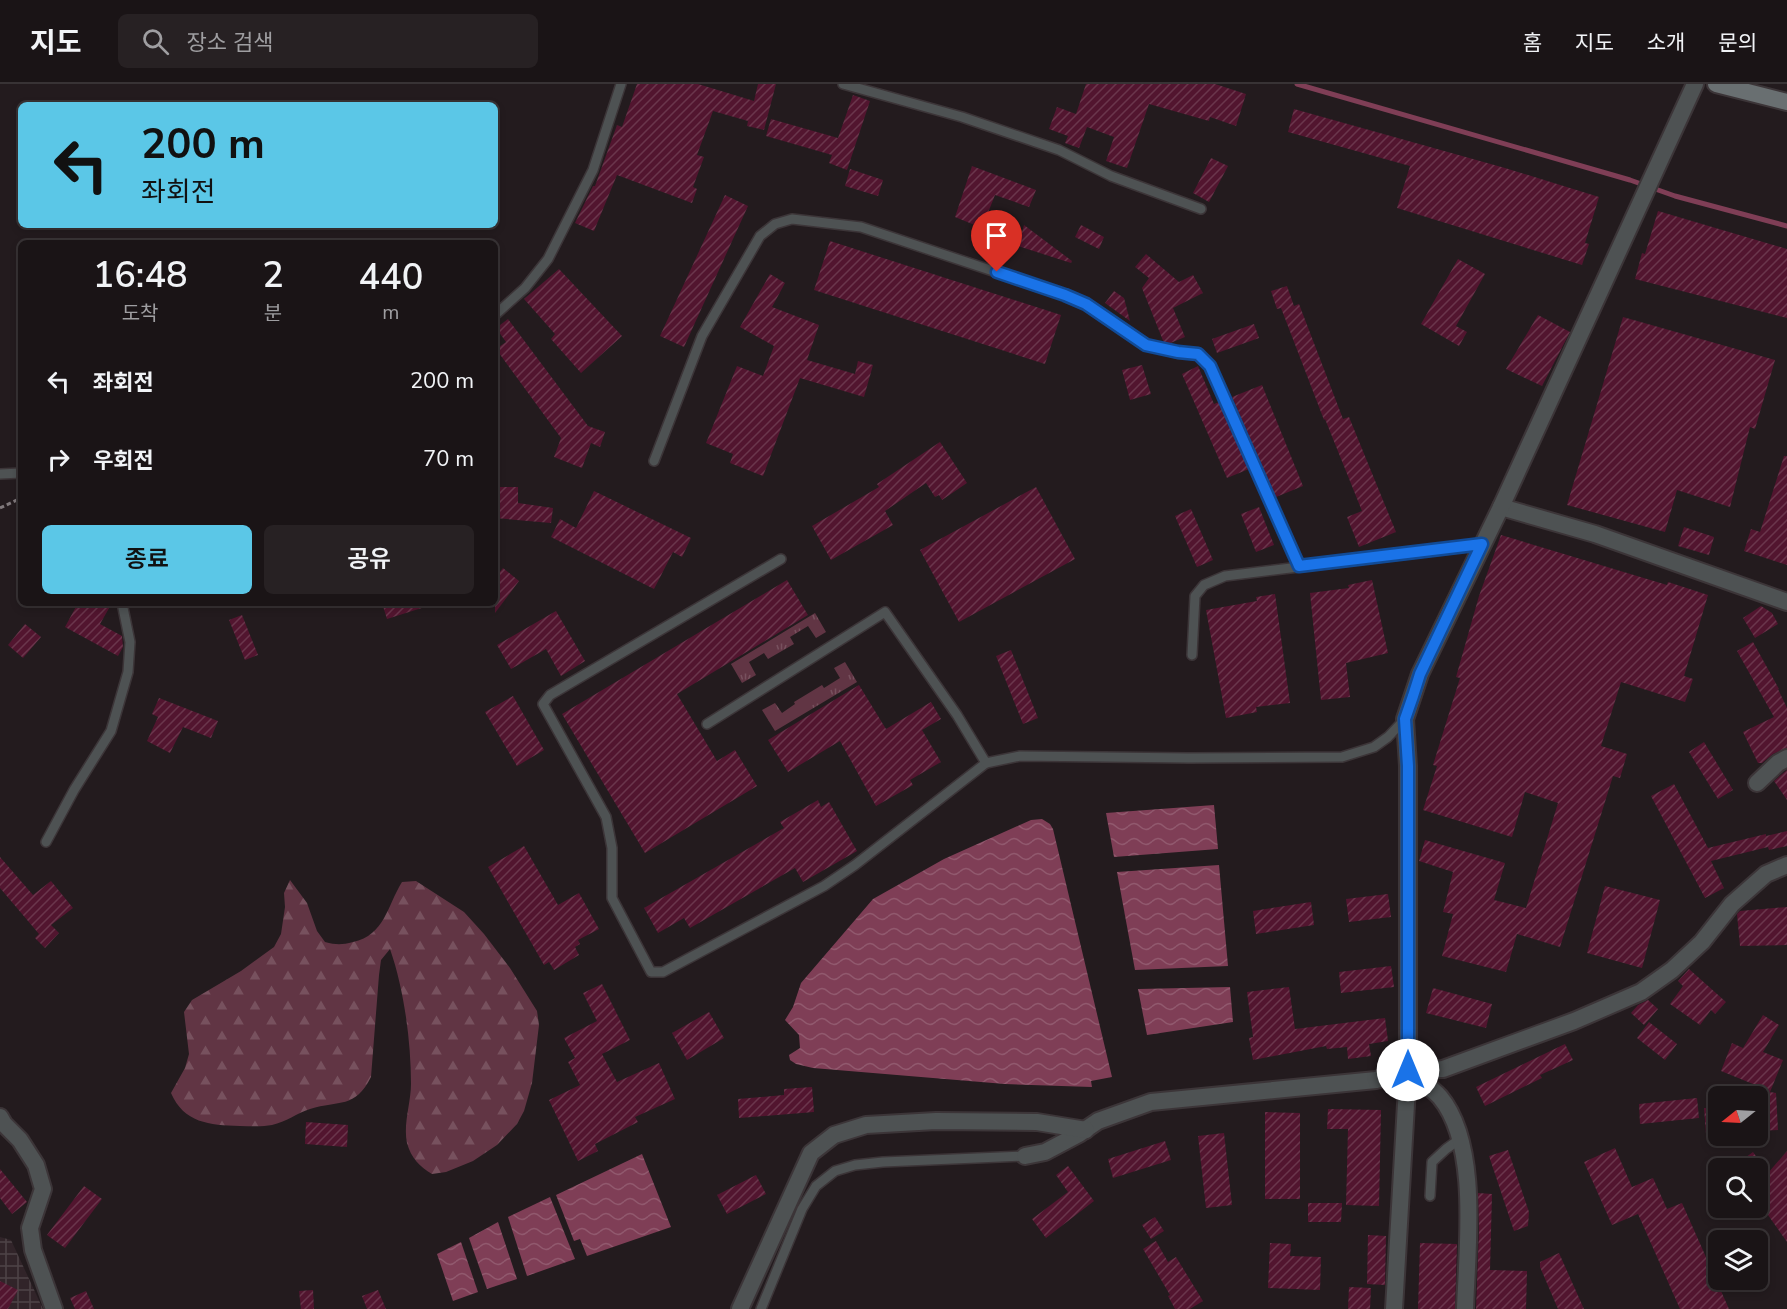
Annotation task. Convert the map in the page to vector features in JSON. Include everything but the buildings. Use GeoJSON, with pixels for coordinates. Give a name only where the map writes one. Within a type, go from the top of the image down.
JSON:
{"type":"FeatureCollection","features":[{"type":"Feature","properties":{"kind":"main road"},"geometry":{"type":"LineString","coordinates":[[1716,84],[1787,102]]}},
{"type":"Feature","properties":{"kind":"street"},"geometry":{"type":"LineString","coordinates":[[1394,1309],[1408,1070],[1408,766],[1405,719],[1420,674],[1502,507],[1695,84]]}},
{"type":"Feature","properties":{"kind":"street"},"geometry":{"type":"LineString","coordinates":[[1502,507],[1595,534],[1787,602]]}},
{"type":"Feature","properties":{"kind":"street"},"geometry":{"type":"LineString","coordinates":[[1757,783],[1778,763],[1787,758]]}},
{"type":"Feature","properties":{"kind":"street"},"geometry":{"type":"LineString","coordinates":[[1025,1156],[1045,1152],[1098,1121],[1151,1102],[1376,1080],[1408,1070],[1443,1069],[1574,1021],[1641,992],[1680,963],[1702,942],[1732,904],[1766,874],[1787,865]]}},
{"type":"Feature","properties":{"kind":"street"},"geometry":{"type":"LineString","coordinates":[[1408,1070],[1440,1098],[1455,1124],[1465,1154],[1468,1188],[1465,1309]]}},
{"type":"Feature","properties":{"kind":"street"},"geometry":{"type":"LineString","coordinates":[[0,1117],[20,1140],[36,1166],[41,1181],[43,1190],[30,1228],[33,1250],[54,1309]]}},
{"type":"Feature","properties":{"kind":"street"},"geometry":{"type":"LineString","coordinates":[[740,1309],[811,1153],[834,1136],[866,1125],[936,1121],[1037,1122],[1086,1130]]}},
{"type":"Feature","properties":{"kind":"lane"},"geometry":{"type":"LineString","coordinates":[[498,312],[525,288],[548,259],[593,170],[621,84]]}},
{"type":"Feature","properties":{"kind":"lane"},"geometry":{"type":"LineString","coordinates":[[843,84],[962,117],[1048,147],[1111,176],[1201,209]]}},
{"type":"Feature","properties":{"kind":"lane"},"geometry":{"type":"LineString","coordinates":[[654,461],[702,336],[760,236],[775,224],[792,219],[861,227],[1065,295],[1086,304],[1146,345],[1198,354],[1210,366],[1299,566]]}},
{"type":"Feature","properties":{"kind":"lane"},"geometry":{"type":"LineString","coordinates":[[0,474],[18,473]]}},
{"type":"Feature","properties":{"kind":"lane"},"geometry":{"type":"LineString","coordinates":[[1192,655],[1195,596],[1204,585],[1225,576],[1482,544]]}},
{"type":"Feature","properties":{"kind":"lane"},"geometry":{"type":"LineString","coordinates":[[781,558],[550,695],[543,704],[606,817],[612,848],[612,898],[651,972],[663,972],[824,886],[855,865],[986,763],[1020,756],[1342,757],[1374,747],[1388,737],[1405,719]]}},
{"type":"Feature","properties":{"kind":"lane"},"geometry":{"type":"LineString","coordinates":[[46,842],[74,790],[111,731],[128,672],[130,642],[123,606]]}},
{"type":"Feature","properties":{"kind":"lane"},"geometry":{"type":"LineString","coordinates":[[707,724],[885,612],[957,715],[986,763]]}},
{"type":"Feature","properties":{"kind":"lane"},"geometry":{"type":"LineString","coordinates":[[1430,1196],[1432,1162],[1460,1139]]}},
{"type":"Feature","properties":{"kind":"lane"},"geometry":{"type":"LineString","coordinates":[[760,1309],[802,1209],[816,1186],[835,1172],[855,1165],[883,1162],[1025,1156]]}},
{"type":"Feature","properties":{"kind":"path"},"geometry":{"type":"LineString","coordinates":[[0,508],[18,499]]}},
{"type":"Feature","properties":{"kind":"shaded area"},"geometry":{"type":"Polygon","coordinates":[[[0,1237],[11,1240],[43,1309],[0,1309],[0,1237]]]}},
{"type":"Feature","properties":{"kind":"green space"},"geometry":{"type":"Polygon","coordinates":[[[815,613],[826,632],[816,638],[808,626],[790,637],[794,644],[768,659],[764,653],[749,662],[756,675],[742,683],[731,664],[815,613]]]}},
{"type":"Feature","properties":{"kind":"green space"},"geometry":{"type":"Polygon","coordinates":[[[845,662],[857,682],[775,731],[762,710],[775,703],[782,713],[795,704],[794,702],[822,685],[824,688],[840,678],[834,668],[845,662]]]}},
{"type":"Feature","properties":{"kind":"green space"},"geometry":{"type":"Polygon","coordinates":[[[290,880],[307,903],[317,931],[325,942],[346,944],[372,933],[384,918],[402,882],[416,881],[464,912],[484,934],[510,968],[537,1011],[539,1025],[532,1083],[524,1111],[517,1124],[497,1145],[473,1161],[446,1172],[432,1174],[420,1165],[411,1153],[406,1136],[411,1084],[410,1050],[403,998],[390,949],[381,960],[371,1077],[359,1094],[345,1102],[320,1106],[277,1124],[264,1126],[229,1126],[208,1123],[190,1116],[176,1103],[171,1093],[185,1068],[189,1054],[184,1012],[192,1000],[241,971],[274,947],[281,934],[285,907],[284,893],[290,880]]]}},
{"type":"Feature","properties":{"kind":"water"},"geometry":{"type":"Polygon","coordinates":[[[1214,805],[1218,849],[1114,857],[1106,813],[1214,805]]]}},
{"type":"Feature","properties":{"kind":"water"},"geometry":{"type":"Polygon","coordinates":[[[1042,819],[1053,829],[1112,1077],[1091,1081],[1092,1087],[1005,1084],[813,1068],[796,1064],[790,1060],[789,1055],[800,1048],[799,1035],[785,1020],[793,1007],[801,983],[873,899],[944,859],[1031,820],[1042,819]]]}},
{"type":"Feature","properties":{"kind":"water"},"geometry":{"type":"Polygon","coordinates":[[[1219,865],[1228,966],[1135,970],[1117,872],[1219,865]]]}},
{"type":"Feature","properties":{"kind":"water"},"geometry":{"type":"Polygon","coordinates":[[[1230,987],[1233,1022],[1147,1035],[1138,989],[1230,987]]]}},
{"type":"Feature","properties":{"kind":"water"},"geometry":{"type":"Polygon","coordinates":[[[642,1154],[671,1227],[587,1256],[580,1239],[574,1241],[556,1195],[642,1154]]]}},
{"type":"Feature","properties":{"kind":"water"},"geometry":{"type":"Polygon","coordinates":[[[550,1197],[575,1259],[527,1276],[508,1217],[550,1197]]]}},
{"type":"Feature","properties":{"kind":"water"},"geometry":{"type":"Polygon","coordinates":[[[498,1222],[517,1279],[487,1289],[469,1238],[498,1222]]]}},
{"type":"Feature","properties":{"kind":"water"},"geometry":{"type":"Polygon","coordinates":[[[461,1242],[478,1292],[453,1301],[437,1254],[461,1242]]]}},
{"type":"Feature","properties":{"kind":"waterway"},"geometry":{"type":"LineString","coordinates":[[1297,84],[1630,180],[1675,196],[1787,226]]}},
{"type":"Feature","properties":{"kind":"route"},"geometry":{"type":"LineString","coordinates":[[997,272],[1086,304],[1146,345],[1198,354],[1210,366],[1299,566],[1482,544],[1420,674],[1405,719],[1408,766],[1408,1070]]}}]}
